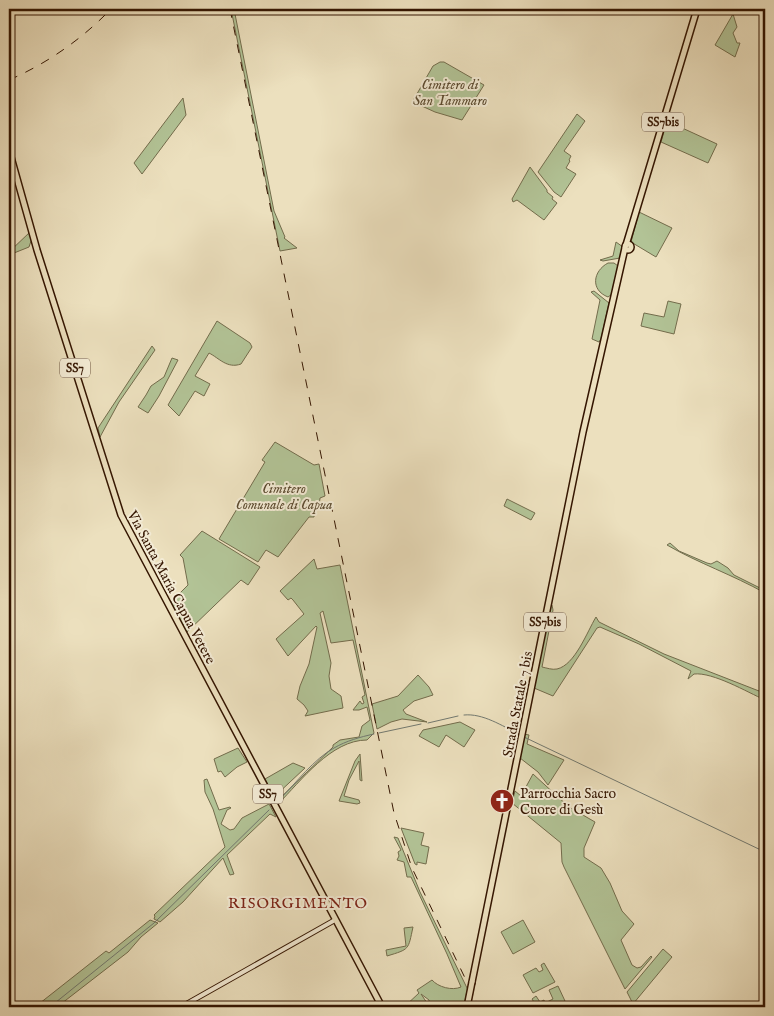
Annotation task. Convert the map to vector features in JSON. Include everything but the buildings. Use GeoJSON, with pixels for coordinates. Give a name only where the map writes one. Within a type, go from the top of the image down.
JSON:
{"type":"FeatureCollection","features":[{"type":"Feature","properties":{"kind":"main road","name":"Strada Statale 7 bis"},"geometry":{"type":"LineString","coordinates":[[467,1007],[583,432],[622,259],[697,9]]}},
{"type":"Feature","properties":{"kind":"main road","name":"Via Santa Maria Capua Vetere"},"geometry":{"type":"LineString","coordinates":[[9,150],[37,250],[121,516],[382,1007]]}},
{"type":"Feature","properties":{"kind":"street"},"geometry":{"type":"LineString","coordinates":[[181,1007],[336,920]]}},
{"type":"Feature","properties":{"kind":"green space"},"geometry":{"type":"Polygon","coordinates":[[[231,9],[234,9],[274,211],[284,238],[297,248],[280,251],[231,9]]]}},
{"type":"Feature","properties":{"kind":"green space"},"geometry":{"type":"Polygon","coordinates":[[[733,14],[737,27],[733,33],[737,43],[740,43],[735,57],[715,45],[733,14]]]}},
{"type":"Feature","properties":{"kind":"green space","name":"Cimitero di San Tammaro"},"geometry":{"type":"Polygon","coordinates":[[[444,62],[484,85],[462,120],[435,112],[413,102],[433,66],[444,62]]]}},
{"type":"Feature","properties":{"kind":"green space"},"geometry":{"type":"Polygon","coordinates":[[[183,98],[186,115],[142,174],[134,163],[183,98]]]}},
{"type":"Feature","properties":{"kind":"green space"},"geometry":{"type":"Polygon","coordinates":[[[577,114],[585,121],[564,151],[571,156],[566,168],[576,174],[561,197],[554,192],[538,172],[577,114]]]}},
{"type":"Feature","properties":{"kind":"green space"},"geometry":{"type":"Polygon","coordinates":[[[667,121],[717,144],[708,163],[661,142],[667,121]]]}},
{"type":"Feature","properties":{"kind":"green space"},"geometry":{"type":"Polygon","coordinates":[[[530,167],[547,192],[553,197],[552,199],[557,203],[544,220],[517,200],[513,202],[512,199],[530,167]]]}},
{"type":"Feature","properties":{"kind":"green space"},"geometry":{"type":"Polygon","coordinates":[[[639,212],[672,228],[656,257],[631,242],[639,212]]]}},
{"type":"Feature","properties":{"kind":"green space"},"geometry":{"type":"Polygon","coordinates":[[[30,232],[31,241],[29,247],[9,255],[9,252],[30,232]]]}},
{"type":"Feature","properties":{"kind":"green space"},"geometry":{"type":"Polygon","coordinates":[[[616,242],[623,247],[620,258],[600,260],[613,256],[616,242]]]}},
{"type":"Feature","properties":{"kind":"green space"},"geometry":{"type":"Polygon","coordinates":[[[608,263],[614,263],[618,266],[612,294],[608,297],[598,290],[596,280],[599,271],[608,263]]]}},
{"type":"Feature","properties":{"kind":"green space"},"geometry":{"type":"Polygon","coordinates":[[[594,291],[609,303],[599,342],[592,339],[600,300],[591,292],[594,291]]]}},
{"type":"Feature","properties":{"kind":"green space"},"geometry":{"type":"Polygon","coordinates":[[[668,301],[681,304],[674,334],[641,326],[644,313],[664,317],[668,301]]]}},
{"type":"Feature","properties":{"kind":"green space"},"geometry":{"type":"Polygon","coordinates":[[[217,321],[250,343],[252,347],[241,364],[236,365],[227,364],[209,353],[195,376],[210,384],[204,396],[195,391],[179,416],[168,405],[217,321]]]}},
{"type":"Feature","properties":{"kind":"green space"},"geometry":{"type":"Polygon","coordinates":[[[152,346],[155,350],[119,402],[100,437],[98,428],[152,346]]]}},
{"type":"Feature","properties":{"kind":"green space"},"geometry":{"type":"Polygon","coordinates":[[[172,358],[178,360],[148,413],[138,407],[151,386],[164,377],[172,358]]]}},
{"type":"Feature","properties":{"kind":"green space","name":"Cimitero Comunale di Capua"},"geometry":{"type":"Polygon","coordinates":[[[275,442],[314,465],[319,464],[325,496],[320,498],[319,506],[315,508],[314,517],[309,517],[278,557],[266,550],[258,562],[219,539],[265,462],[262,460],[275,442]]]}},
{"type":"Feature","properties":{"kind":"green space"},"geometry":{"type":"Polygon","coordinates":[[[507,499],[535,513],[531,520],[504,506],[507,499]]]}},
{"type":"Feature","properties":{"kind":"green space"},"geometry":{"type":"Polygon","coordinates":[[[202,531],[260,567],[248,585],[241,580],[187,632],[171,602],[188,585],[183,558],[180,555],[202,531]]]}},
{"type":"Feature","properties":{"kind":"green space"},"geometry":{"type":"Polygon","coordinates":[[[670,543],[679,551],[707,563],[711,564],[717,561],[728,568],[734,575],[764,590],[765,593],[691,558],[667,545],[670,543]]]}},
{"type":"Feature","properties":{"kind":"green space"},"geometry":{"type":"Polygon","coordinates":[[[314,559],[317,569],[340,565],[374,733],[367,740],[354,742],[329,754],[278,804],[277,801],[333,745],[340,740],[359,737],[362,726],[370,720],[367,707],[353,710],[360,701],[362,704],[364,703],[362,697],[365,695],[353,640],[331,643],[323,611],[320,613],[331,663],[329,676],[331,689],[341,696],[343,708],[305,716],[308,711],[297,699],[309,664],[317,627],[288,656],[276,639],[304,614],[291,598],[288,600],[280,591],[314,559]]]}},
{"type":"Feature","properties":{"kind":"green space"},"geometry":{"type":"Polygon","coordinates":[[[552,605],[553,610],[542,667],[557,669],[569,661],[580,647],[596,617],[599,622],[664,654],[759,691],[765,682],[765,700],[711,676],[694,674],[688,679],[691,671],[639,644],[600,627],[597,628],[553,696],[534,688],[549,608],[552,605]]]}},
{"type":"Feature","properties":{"kind":"green space"},"geometry":{"type":"Polygon","coordinates":[[[418,675],[429,687],[433,695],[414,701],[403,710],[406,714],[427,722],[402,719],[377,729],[372,704],[398,696],[418,675]]]}},
{"type":"Feature","properties":{"kind":"green space"},"geometry":{"type":"Polygon","coordinates":[[[460,722],[475,730],[464,747],[446,735],[439,747],[419,736],[423,730],[460,722]]]}},
{"type":"Feature","properties":{"kind":"green space"},"geometry":{"type":"Polygon","coordinates":[[[524,734],[529,735],[527,744],[564,760],[548,785],[538,772],[520,758],[524,734]]]}},
{"type":"Feature","properties":{"kind":"green space"},"geometry":{"type":"Polygon","coordinates":[[[238,748],[247,762],[237,767],[225,777],[221,771],[218,772],[214,759],[238,748]]]}},
{"type":"Feature","properties":{"kind":"green space"},"geometry":{"type":"Polygon","coordinates":[[[360,754],[362,781],[360,780],[359,761],[349,780],[344,796],[359,800],[360,803],[339,801],[355,761],[360,754]]]}},
{"type":"Feature","properties":{"kind":"green space"},"geometry":{"type":"Polygon","coordinates":[[[293,763],[305,768],[274,797],[265,779],[293,763]]]}},
{"type":"Feature","properties":{"kind":"green space"},"geometry":{"type":"Polygon","coordinates":[[[533,774],[569,807],[595,822],[584,848],[584,857],[601,868],[610,883],[622,911],[634,924],[621,940],[632,965],[637,968],[641,967],[652,957],[625,989],[564,867],[561,843],[512,803],[515,791],[521,796],[533,774]]]}},
{"type":"Feature","properties":{"kind":"green space"},"geometry":{"type":"Polygon","coordinates":[[[207,779],[219,810],[231,808],[227,810],[221,824],[230,830],[234,829],[242,818],[269,804],[276,817],[270,814],[227,855],[234,874],[230,875],[223,858],[183,902],[160,922],[154,919],[154,915],[225,847],[213,809],[205,792],[204,780],[207,779]]]}},
{"type":"Feature","properties":{"kind":"green space"},"geometry":{"type":"Polygon","coordinates":[[[401,828],[424,833],[421,845],[429,847],[426,864],[417,862],[417,865],[415,864],[401,828]]]}},
{"type":"Feature","properties":{"kind":"green space"},"geometry":{"type":"Polygon","coordinates":[[[394,837],[398,838],[420,892],[468,990],[464,1007],[434,1007],[421,994],[429,1006],[404,1007],[419,993],[417,990],[432,980],[445,988],[454,989],[461,987],[411,877],[407,877],[404,862],[397,860],[398,852],[401,850],[394,837]]]}},
{"type":"Feature","properties":{"kind":"green space"},"geometry":{"type":"Polygon","coordinates":[[[150,920],[158,923],[141,937],[128,952],[57,1007],[35,1007],[106,951],[109,953],[150,920]]]}},
{"type":"Feature","properties":{"kind":"green space"},"geometry":{"type":"Polygon","coordinates":[[[523,920],[535,942],[513,954],[501,932],[523,920]]]}},
{"type":"Feature","properties":{"kind":"green space"},"geometry":{"type":"Polygon","coordinates":[[[413,927],[407,948],[387,956],[386,950],[406,946],[404,928],[413,927]]]}},
{"type":"Feature","properties":{"kind":"green space"},"geometry":{"type":"Polygon","coordinates":[[[663,949],[672,957],[633,1004],[627,992],[663,949]]]}},
{"type":"Feature","properties":{"kind":"green space"},"geometry":{"type":"Polygon","coordinates":[[[544,963],[555,982],[533,993],[523,975],[536,968],[539,972],[543,970],[541,965],[544,963]]]}},
{"type":"Feature","properties":{"kind":"green space"},"geometry":{"type":"Polygon","coordinates":[[[558,986],[565,1001],[553,1007],[537,1007],[532,999],[536,996],[540,1002],[544,1000],[545,1003],[553,999],[549,990],[558,986]]]}},
{"type":"Feature","properties":{"kind":"waterway"},"geometry":{"type":"LineString","coordinates":[[464,715],[485,718],[519,734]]}},
{"type":"Feature","properties":{"kind":"waterway"},"geometry":{"type":"LineString","coordinates":[[428,723],[458,716]]}},
{"type":"Feature","properties":{"kind":"waterway"},"geometry":{"type":"LineString","coordinates":[[379,733],[421,724]]}},
{"type":"Feature","properties":{"kind":"waterway"},"geometry":{"type":"LineString","coordinates":[[280,799],[312,765],[327,753],[348,741],[374,734]]}},
{"type":"Feature","properties":{"kind":"waterway"},"geometry":{"type":"LineString","coordinates":[[524,737],[765,852]]}},
{"type":"Feature","properties":{"kind":"waterway"},"geometry":{"type":"LineString","coordinates":[[50,1007],[154,923],[269,810]]}},
{"type":"Feature","properties":{"kind":"railway"},"geometry":{"type":"LineString","coordinates":[[9,80],[37,66],[64,49],[111,9]]}},
{"type":"Feature","properties":{"kind":"railway"},"geometry":{"type":"LineString","coordinates":[[230,9],[394,813],[412,868],[479,1007]]}},
{"type":"Feature","properties":{"kind":"place","name":"Parrocchia Sacro Cuore di Gesù"},"geometry":{"type":"Point","coordinates":[502,801]}},
{"type":"Feature","properties":{"kind":"district","name":"RISORGIMENTO"},"geometry":{"type":"Point","coordinates":[298,903]}}]}
